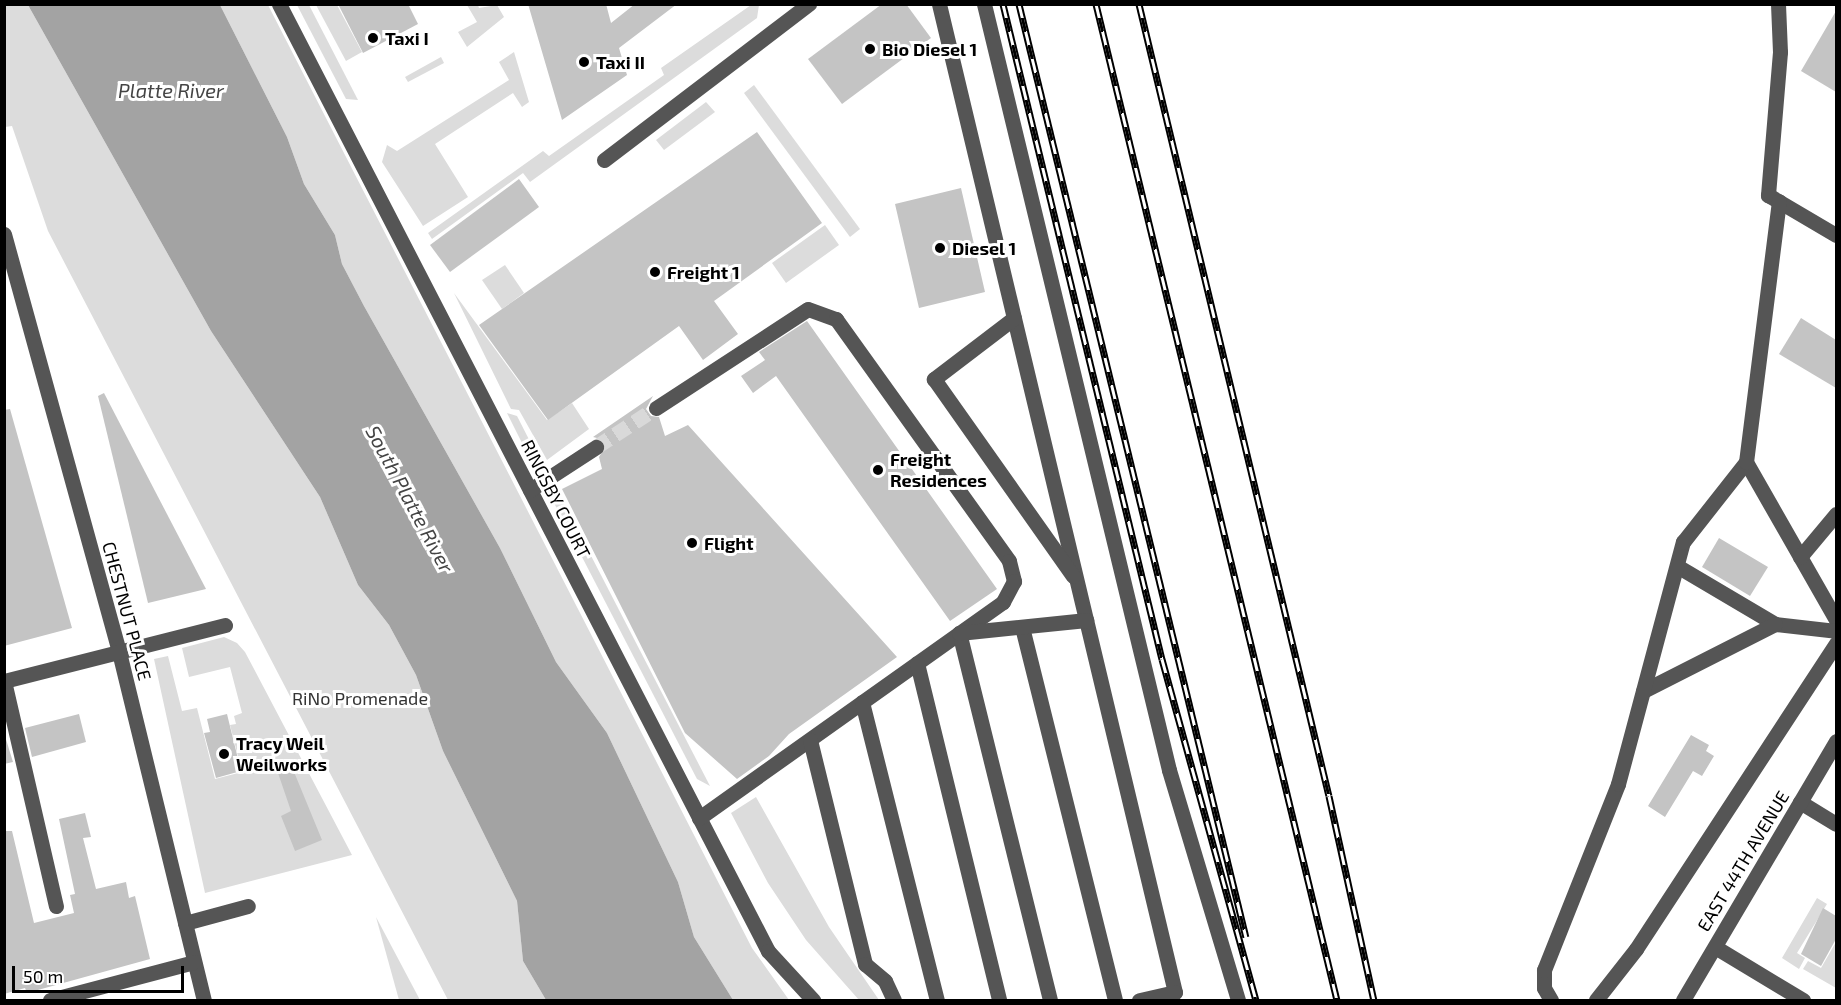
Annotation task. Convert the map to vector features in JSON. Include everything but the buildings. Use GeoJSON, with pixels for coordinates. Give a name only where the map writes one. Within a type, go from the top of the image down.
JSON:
{"type":"FeatureCollection","features":[{"type":"Feature","properties":{"kind":"street","name":"RINGSBY COURT"},"geometry":{"type":"LineString","coordinates":[[279,4],[768,951],[813,1000]]}},
{"type":"Feature","properties":{"kind":"street"},"geometry":{"type":"LineString","coordinates":[[604,160],[809,4]]}},
{"type":"Feature","properties":{"kind":"street"},"geometry":{"type":"LineString","coordinates":[[939,4],[1175,992],[1139,1000]]}},
{"type":"Feature","properties":{"kind":"street"},"geometry":{"type":"LineString","coordinates":[[984,4],[1169,770],[1238,1000]]}},
{"type":"Feature","properties":{"kind":"street"},"geometry":{"type":"LineString","coordinates":[[1778,4],[1780,52],[1768,195],[1836,235]]}},
{"type":"Feature","properties":{"kind":"street"},"geometry":{"type":"LineString","coordinates":[[1551,1000],[1544,988],[1544,970],[1618,784],[1683,542],[1746,462],[1779,201]]}},
{"type":"Feature","properties":{"kind":"street","name":"CHESTNUT PLACE"},"geometry":{"type":"LineString","coordinates":[[4,234],[118,652],[204,1000]]}},
{"type":"Feature","properties":{"kind":"street"},"geometry":{"type":"LineString","coordinates":[[656,408],[808,309],[836,319],[1013,570],[1014,580],[1008,598],[699,818]]}},
{"type":"Feature","properties":{"kind":"street"},"geometry":{"type":"LineString","coordinates":[[1014,318],[934,379],[1078,584]]}},
{"type":"Feature","properties":{"kind":"street"},"geometry":{"type":"LineString","coordinates":[[530,490],[596,447]]}},
{"type":"Feature","properties":{"kind":"street"},"geometry":{"type":"LineString","coordinates":[[1746,462],[1836,620]]}},
{"type":"Feature","properties":{"kind":"street"},"geometry":{"type":"LineString","coordinates":[[1800,557],[1836,514]]}},
{"type":"Feature","properties":{"kind":"street"},"geometry":{"type":"LineString","coordinates":[[1677,566],[1775,624],[1836,632]]}},
{"type":"Feature","properties":{"kind":"street"},"geometry":{"type":"LineString","coordinates":[[959,633],[1086,620]]}},
{"type":"Feature","properties":{"kind":"street"},"geometry":{"type":"LineString","coordinates":[[1643,691],[1775,624]]}},
{"type":"Feature","properties":{"kind":"street"},"geometry":{"type":"LineString","coordinates":[[56,906],[4,681],[225,625]]}},
{"type":"Feature","properties":{"kind":"street"},"geometry":{"type":"LineString","coordinates":[[1022,627],[1115,1000]]}},
{"type":"Feature","properties":{"kind":"street"},"geometry":{"type":"LineString","coordinates":[[959,633],[1050,1000]]}},
{"type":"Feature","properties":{"kind":"street"},"geometry":{"type":"LineString","coordinates":[[1596,1000],[1636,949],[1836,643]]}},
{"type":"Feature","properties":{"kind":"street"},"geometry":{"type":"LineString","coordinates":[[917,663],[999,1000]]}},
{"type":"Feature","properties":{"kind":"street"},"geometry":{"type":"LineString","coordinates":[[862,702],[938,1000]]}},
{"type":"Feature","properties":{"kind":"street"},"geometry":{"type":"LineString","coordinates":[[810,740],[865,964],[885,981],[894,1000]]}},
{"type":"Feature","properties":{"kind":"street","name":"EAST 44TH AVENUE"},"geometry":{"type":"LineString","coordinates":[[1683,1000],[1836,741]]}},
{"type":"Feature","properties":{"kind":"street"},"geometry":{"type":"LineString","coordinates":[[1800,802],[1836,824]]}},
{"type":"Feature","properties":{"kind":"street"},"geometry":{"type":"LineString","coordinates":[[185,922],[248,906]]}},
{"type":"Feature","properties":{"kind":"street"},"geometry":{"type":"LineString","coordinates":[[1715,947],[1803,1000]]}},
{"type":"Feature","properties":{"kind":"street"},"geometry":{"type":"LineString","coordinates":[[50,1000],[194,962]]}},
{"type":"Feature","properties":{"kind":"green space","name":"RiNo Promenade"},"geometry":{"type":"Polygon","coordinates":[[[5,5],[28,5],[211,331],[320,497],[358,585],[389,625],[416,675],[443,751],[517,901],[523,961],[546,1000],[448,1000],[48,231],[12,126],[5,127],[5,5]]]}},
{"type":"Feature","properties":{"kind":"green space"},"geometry":{"type":"Polygon","coordinates":[[[220,5],[268,5],[752,948],[789,1000],[733,1000],[694,937],[678,882],[607,733],[556,662],[500,548],[364,306],[342,264],[335,235],[304,184],[287,137],[220,5]]]}},
{"type":"Feature","properties":{"kind":"green space"},"geometry":{"type":"Polygon","coordinates":[[[297,5],[309,5],[358,100],[346,99],[297,5]]]}},
{"type":"Feature","properties":{"kind":"green space"},"geometry":{"type":"Polygon","coordinates":[[[316,5],[337,5],[362,52],[346,61],[316,5]]]}},
{"type":"Feature","properties":{"kind":"green space"},"geometry":{"type":"Polygon","coordinates":[[[467,5],[478,5],[479,8],[497,5],[504,17],[467,47],[458,32],[477,22],[467,5]]]}},
{"type":"Feature","properties":{"kind":"green space"},"geometry":{"type":"Polygon","coordinates":[[[751,5],[759,5],[757,18],[530,182],[523,173],[432,239],[428,233],[543,151],[549,156],[664,75],[661,68],[751,5]]]}},
{"type":"Feature","properties":{"kind":"green space"},"geometry":{"type":"Polygon","coordinates":[[[514,52],[529,102],[522,107],[513,93],[435,144],[468,197],[423,226],[382,162],[387,145],[397,151],[509,80],[499,62],[514,52]]]}},
{"type":"Feature","properties":{"kind":"green space"},"geometry":{"type":"Polygon","coordinates":[[[441,57],[444,63],[408,82],[405,77],[441,57]]]}},
{"type":"Feature","properties":{"kind":"green space"},"geometry":{"type":"Polygon","coordinates":[[[754,85],[860,229],[850,237],[744,93],[754,85]]]}},
{"type":"Feature","properties":{"kind":"green space"},"geometry":{"type":"Polygon","coordinates":[[[706,102],[715,112],[664,150],[656,140],[706,102]]]}},
{"type":"Feature","properties":{"kind":"green space"},"geometry":{"type":"Polygon","coordinates":[[[825,225],[839,245],[786,283],[772,263],[825,225]]]}},
{"type":"Feature","properties":{"kind":"green space"},"geometry":{"type":"Polygon","coordinates":[[[505,265],[524,293],[502,309],[482,280],[505,265]]]}},
{"type":"Feature","properties":{"kind":"green space"},"geometry":{"type":"Polygon","coordinates":[[[454,293],[547,420],[572,403],[589,429],[547,460],[519,410],[511,409],[454,293]]]}},
{"type":"Feature","properties":{"kind":"green space"},"geometry":{"type":"Polygon","coordinates":[[[507,413],[517,416],[541,463],[529,457],[507,413]]]}},
{"type":"Feature","properties":{"kind":"green space"},"geometry":{"type":"Polygon","coordinates":[[[556,488],[710,786],[697,779],[553,501],[556,488]]]}},
{"type":"Feature","properties":{"kind":"green space"},"geometry":{"type":"Polygon","coordinates":[[[224,637],[237,643],[245,652],[352,855],[205,893],[154,659],[168,656],[182,711],[197,708],[215,779],[242,772],[230,725],[236,724],[234,716],[242,713],[230,667],[189,677],[182,648],[224,637]]]}},
{"type":"Feature","properties":{"kind":"green space"},"geometry":{"type":"Polygon","coordinates":[[[756,797],[829,927],[879,1000],[859,1000],[806,940],[768,883],[731,813],[756,797]]]}},
{"type":"Feature","properties":{"kind":"green space"},"geometry":{"type":"Polygon","coordinates":[[[1817,898],[1827,904],[1797,953],[1805,958],[1799,969],[1782,958],[1817,898]]]}},
{"type":"Feature","properties":{"kind":"green space"},"geometry":{"type":"Polygon","coordinates":[[[376,917],[420,1000],[399,1000],[376,917]]]}},
{"type":"Feature","properties":{"kind":"green space"},"geometry":{"type":"Polygon","coordinates":[[[1836,942],[1836,988],[1803,969],[1808,961],[1821,968],[1836,942]]]}},
{"type":"Feature","properties":{"kind":"water","name":"Platte River"},"geometry":{"type":"Polygon","coordinates":[[[28,5],[220,5],[287,137],[304,184],[335,235],[342,264],[364,306],[500,548],[556,662],[607,733],[678,882],[694,937],[733,1000],[546,1000],[523,961],[517,901],[443,751],[416,675],[389,625],[358,585],[320,497],[211,331],[28,5]]]}},
{"type":"Feature","properties":{"kind":"tunnel"},"geometry":{"type":"LineString","coordinates":[[596,447],[656,408]]}},
{"type":"Feature","properties":{"kind":"railway"},"geometry":{"type":"LineString","coordinates":[[1003,4],[1162,659],[1256,1000]]}},
{"type":"Feature","properties":{"kind":"railway"},"geometry":{"type":"LineString","coordinates":[[1019,4],[1246,937]]}},
{"type":"Feature","properties":{"kind":"railway"},"geometry":{"type":"LineString","coordinates":[[1096,4],[1337,1000]]}},
{"type":"Feature","properties":{"kind":"railway"},"geometry":{"type":"LineString","coordinates":[[1139,4],[1329,796],[1374,1000]]}},
{"type":"Feature","properties":{"kind":"place","name":"Taxi I"},"geometry":{"type":"Point","coordinates":[373,38]}},
{"type":"Feature","properties":{"kind":"place","name":"Bio Diesel 1"},"geometry":{"type":"Point","coordinates":[870,49]}},
{"type":"Feature","properties":{"kind":"place","name":"Taxi II"},"geometry":{"type":"Point","coordinates":[584,62]}},
{"type":"Feature","properties":{"kind":"place","name":"Diesel 1"},"geometry":{"type":"Point","coordinates":[940,248]}},
{"type":"Feature","properties":{"kind":"place","name":"Freight 1"},"geometry":{"type":"Point","coordinates":[655,272]}},
{"type":"Feature","properties":{"kind":"place","name":"Freight Residences"},"geometry":{"type":"Point","coordinates":[878,470]}},
{"type":"Feature","properties":{"kind":"place","name":"Flight"},"geometry":{"type":"Point","coordinates":[692,543]}},
{"type":"Feature","properties":{"kind":"place","name":"Tracy Weil Weilworks"},"geometry":{"type":"Point","coordinates":[224,754]}},
{"type":"Feature","properties":{"kind":"water label","name":"South Platte River"},"geometry":{"type":"Point","coordinates":[410,499]}}]}
